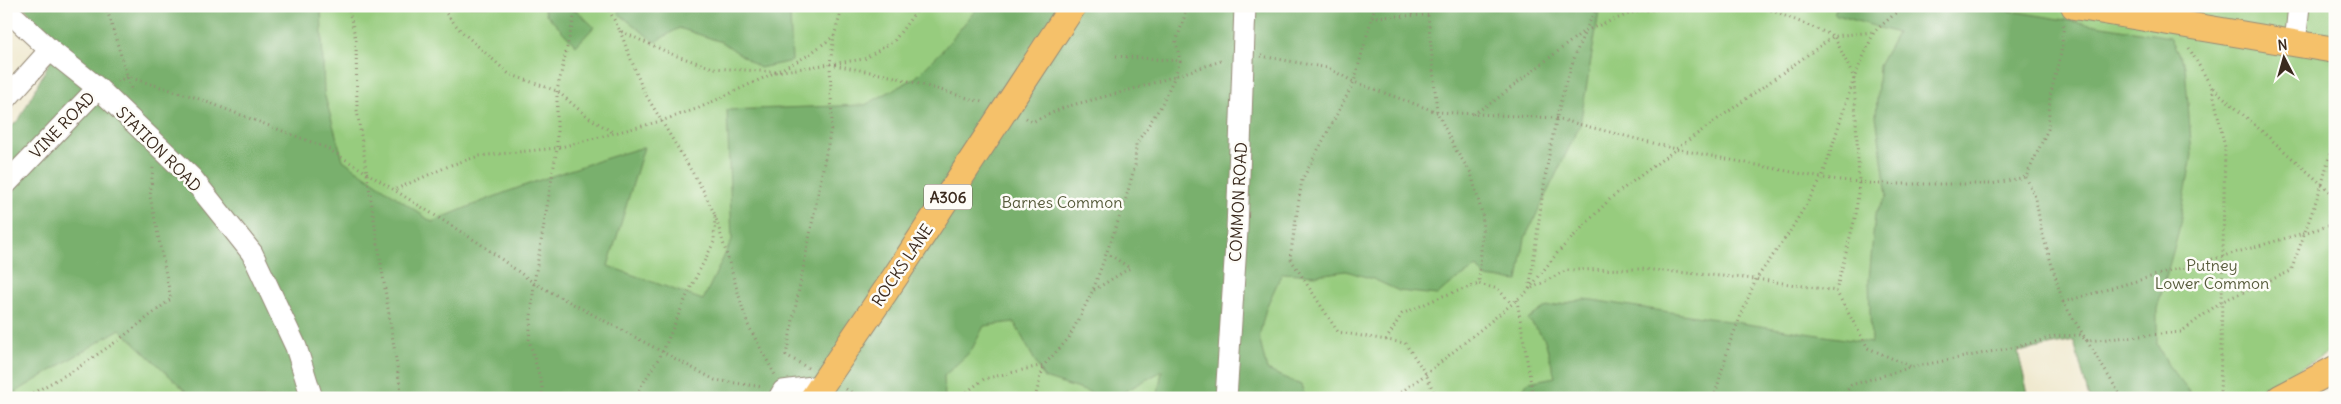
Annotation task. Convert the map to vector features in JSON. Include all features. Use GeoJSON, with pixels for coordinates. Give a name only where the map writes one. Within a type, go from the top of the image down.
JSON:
{"type":"FeatureCollection","features":[{"type":"Feature","properties":{"kind":"main road","name":"ROCKS LANE"},"geometry":{"type":"LineString","coordinates":[[819,387],[895,277],[1073,6]]}},
{"type":"Feature","properties":{"kind":"main road"},"geometry":{"type":"LineString","coordinates":[[2069,11],[2168,17],[2335,50]]}},
{"type":"Feature","properties":{"kind":"main road"},"geometry":{"type":"LineString","coordinates":[[2280,398],[2335,369]]}},
{"type":"Feature","properties":{"kind":"street","name":"COMMON ROAD"},"geometry":{"type":"LineString","coordinates":[[1226,398],[1237,230],[1245,6]]}},
{"type":"Feature","properties":{"kind":"street"},"geometry":{"type":"LineString","coordinates":[[2296,43],[2299,6]]}},
{"type":"Feature","properties":{"kind":"street","name":"STATION ROAD"},"geometry":{"type":"LineString","coordinates":[[6,9],[50,50],[98,88],[192,178],[252,253],[296,347],[312,398]]}},
{"type":"Feature","properties":{"kind":"street"},"geometry":{"type":"LineString","coordinates":[[6,99],[50,50]]}},
{"type":"Feature","properties":{"kind":"street","name":"VINE ROAD"},"geometry":{"type":"LineString","coordinates":[[6,184],[98,88]]}},
{"type":"Feature","properties":{"kind":"street"},"geometry":{"type":"LineString","coordinates":[[781,394],[819,387]]}},
{"type":"Feature","properties":{"kind":"path"},"geometry":{"type":"LineString","coordinates":[[106,6],[135,106],[131,121]]}},
{"type":"Feature","properties":{"kind":"path"},"geometry":{"type":"LineString","coordinates":[[348,6],[356,40],[357,110],[402,398]]}},
{"type":"Feature","properties":{"kind":"path"},"geometry":{"type":"LineString","coordinates":[[440,6],[460,30],[509,74],[557,91],[588,117],[614,133]]}},
{"type":"Feature","properties":{"kind":"path"},"geometry":{"type":"LineString","coordinates":[[542,398],[542,385],[529,340],[534,283],[557,148],[557,91],[574,17],[580,6]]}},
{"type":"Feature","properties":{"kind":"path"},"geometry":{"type":"LineString","coordinates":[[607,6],[620,31],[642,90],[715,215],[747,323],[781,394]]}},
{"type":"Feature","properties":{"kind":"path"},"geometry":{"type":"LineString","coordinates":[[620,31],[674,55],[713,68],[776,72],[864,59],[894,41],[920,6]]}},
{"type":"Feature","properties":{"kind":"path"},"geometry":{"type":"LineString","coordinates":[[1035,398],[1044,365],[1069,338],[1094,290],[1125,202],[1135,165],[1136,144],[1161,106],[1180,61],[1176,42],[1188,6]]}},
{"type":"Feature","properties":{"kind":"path"},"geometry":{"type":"LineString","coordinates":[[1375,6],[1354,82],[1302,180],[1290,258],[1338,332],[1405,343],[1426,374],[1436,398]]}},
{"type":"Feature","properties":{"kind":"path"},"geometry":{"type":"LineString","coordinates":[[1431,6],[1428,15],[1437,112],[1454,149],[1471,173],[1483,217],[1479,284]]}},
{"type":"Feature","properties":{"kind":"path"},"geometry":{"type":"LineString","coordinates":[[1529,290],[1555,118],[1584,31],[1598,6]]}},
{"type":"Feature","properties":{"kind":"path"},"geometry":{"type":"LineString","coordinates":[[1634,6],[1637,11]]}},
{"type":"Feature","properties":{"kind":"path"},"geometry":{"type":"LineString","coordinates":[[1472,115],[1494,101],[1584,31],[1637,11],[1702,6],[1766,8],[1834,36],[1874,32]]}},
{"type":"Feature","properties":{"kind":"path"},"geometry":{"type":"LineString","coordinates":[[1714,398],[1730,342],[1756,279],[1789,234],[1822,178],[1854,78],[1874,32],[1898,11],[1899,6]]}},
{"type":"Feature","properties":{"kind":"path"},"geometry":{"type":"LineString","coordinates":[[819,387],[786,355],[832,123],[830,64],[834,36],[842,7]]}},
{"type":"Feature","properties":{"kind":"path"},"geometry":{"type":"LineString","coordinates":[[2069,11],[2050,96],[2048,129],[2026,177],[2036,199],[2041,229],[2063,302],[2122,398]]}},
{"type":"Feature","properties":{"kind":"path"},"geometry":{"type":"LineString","coordinates":[[1372,17],[1428,15]]}},
{"type":"Feature","properties":{"kind":"path"},"geometry":{"type":"LineString","coordinates":[[2168,17],[2212,88],[2335,196]]}},
{"type":"Feature","properties":{"kind":"path"},"geometry":{"type":"LineString","coordinates":[[396,190],[451,165],[479,156],[557,148],[661,121],[698,108],[807,56],[834,36]]}},
{"type":"Feature","properties":{"kind":"path"},"geometry":{"type":"LineString","coordinates":[[1834,36],[1854,78],[1859,182],[1856,214],[1836,291],[1868,348],[1912,367]]}},
{"type":"Feature","properties":{"kind":"path"},"geometry":{"type":"LineString","coordinates":[[1529,290],[1558,252],[1612,197],[1676,148],[1834,36]]}},
{"type":"Feature","properties":{"kind":"path"},"geometry":{"type":"LineString","coordinates":[[1244,53],[1328,68],[1354,82],[1437,112],[1555,118],[1676,148],[1822,178],[1859,182],[1991,184],[2026,177]]}},
{"type":"Feature","properties":{"kind":"path"},"geometry":{"type":"LineString","coordinates":[[1116,56],[1180,61]]}},
{"type":"Feature","properties":{"kind":"path"},"geometry":{"type":"LineString","coordinates":[[98,88],[128,77],[194,97],[327,148],[479,243],[534,283],[715,380],[781,394]]}},
{"type":"Feature","properties":{"kind":"path"},"geometry":{"type":"LineString","coordinates":[[2212,88],[2224,147],[2220,398]]}},
{"type":"Feature","properties":{"kind":"path"},"geometry":{"type":"LineString","coordinates":[[1842,398],[1851,385],[1912,367],[2056,336],[2080,335],[2087,341],[2180,332],[2221,302],[2291,271],[2322,184],[2335,134]]}},
{"type":"Feature","properties":{"kind":"path"},"geometry":{"type":"LineString","coordinates":[[24,398],[76,368],[120,339],[171,299],[150,196],[153,164]]}},
{"type":"Feature","properties":{"kind":"path"},"geometry":{"type":"LineString","coordinates":[[634,398],[662,351],[688,293],[714,242],[715,215]]}},
{"type":"Feature","properties":{"kind":"path"},"geometry":{"type":"LineString","coordinates":[[2063,302],[2335,224]]}},
{"type":"Feature","properties":{"kind":"path"},"geometry":{"type":"LineString","coordinates":[[1094,290],[1130,268],[1107,253]]}},
{"type":"Feature","properties":{"kind":"path"},"geometry":{"type":"LineString","coordinates":[[1392,398],[1426,374],[1529,290],[1568,270],[1641,269],[1756,279],[1836,291]]}},
{"type":"Feature","properties":{"kind":"path"},"geometry":{"type":"LineString","coordinates":[[1386,340],[1402,314],[1443,296],[1479,284],[1498,289],[1512,304]]}},
{"type":"Feature","properties":{"kind":"path"},"geometry":{"type":"LineString","coordinates":[[1516,300],[1532,396],[1546,398]]}},
{"type":"Feature","properties":{"kind":"path"},"geometry":{"type":"LineString","coordinates":[[959,398],[984,379],[1044,365]]}},
{"type":"Feature","properties":{"kind":"green space"},"geometry":{"type":"Polygon","coordinates":[[[23,6],[321,6],[324,93],[343,160],[432,222],[537,181],[644,147],[608,266],[703,300],[732,240],[727,110],[865,105],[915,78],[941,52],[979,6],[1600,6],[1580,125],[1525,238],[1518,281],[1485,277],[1477,267],[1437,295],[1399,291],[1373,279],[1346,271],[1317,275],[1282,273],[1266,308],[1259,337],[1267,370],[1301,385],[1306,398],[1157,398],[1162,371],[1113,398],[1107,398],[1044,378],[1014,322],[984,326],[971,351],[944,376],[945,398],[193,398],[120,329],[6,398],[6,132],[20,118],[58,46],[23,6]]]}},
{"type":"Feature","properties":{"kind":"green space","name":"Barnes Common"},"geometry":{"type":"Polygon","coordinates":[[[32,6],[2335,6],[2335,349],[2249,398],[2089,398],[2074,341],[2018,352],[2029,398],[6,398],[6,203],[118,86],[32,6]]]}},
{"type":"Feature","properties":{"kind":"green space"},"geometry":{"type":"Polygon","coordinates":[[[543,6],[572,6],[594,27],[576,46],[546,14],[543,6]]]}},
{"type":"Feature","properties":{"kind":"green space"},"geometry":{"type":"Polygon","coordinates":[[[621,6],[786,6],[790,14],[792,61],[760,68],[722,42],[679,28],[655,42],[618,13],[621,6]]]}},
{"type":"Feature","properties":{"kind":"green space"},"geometry":{"type":"Polygon","coordinates":[[[1837,6],[1980,6],[2170,37],[2185,66],[2192,155],[2178,234],[2157,309],[2157,344],[2168,365],[2194,398],[2089,398],[2074,341],[2018,352],[2029,398],[1513,398],[1529,382],[1555,377],[1545,340],[1528,319],[1544,308],[1585,299],[1871,343],[1869,280],[1875,214],[1887,196],[1876,116],[1879,66],[1897,33],[1834,14],[1837,6]]]}},
{"type":"Feature","properties":{"kind":"park label","name":"Putney Lower Common"},"geometry":{"type":"Point","coordinates":[2212,274]}}]}
